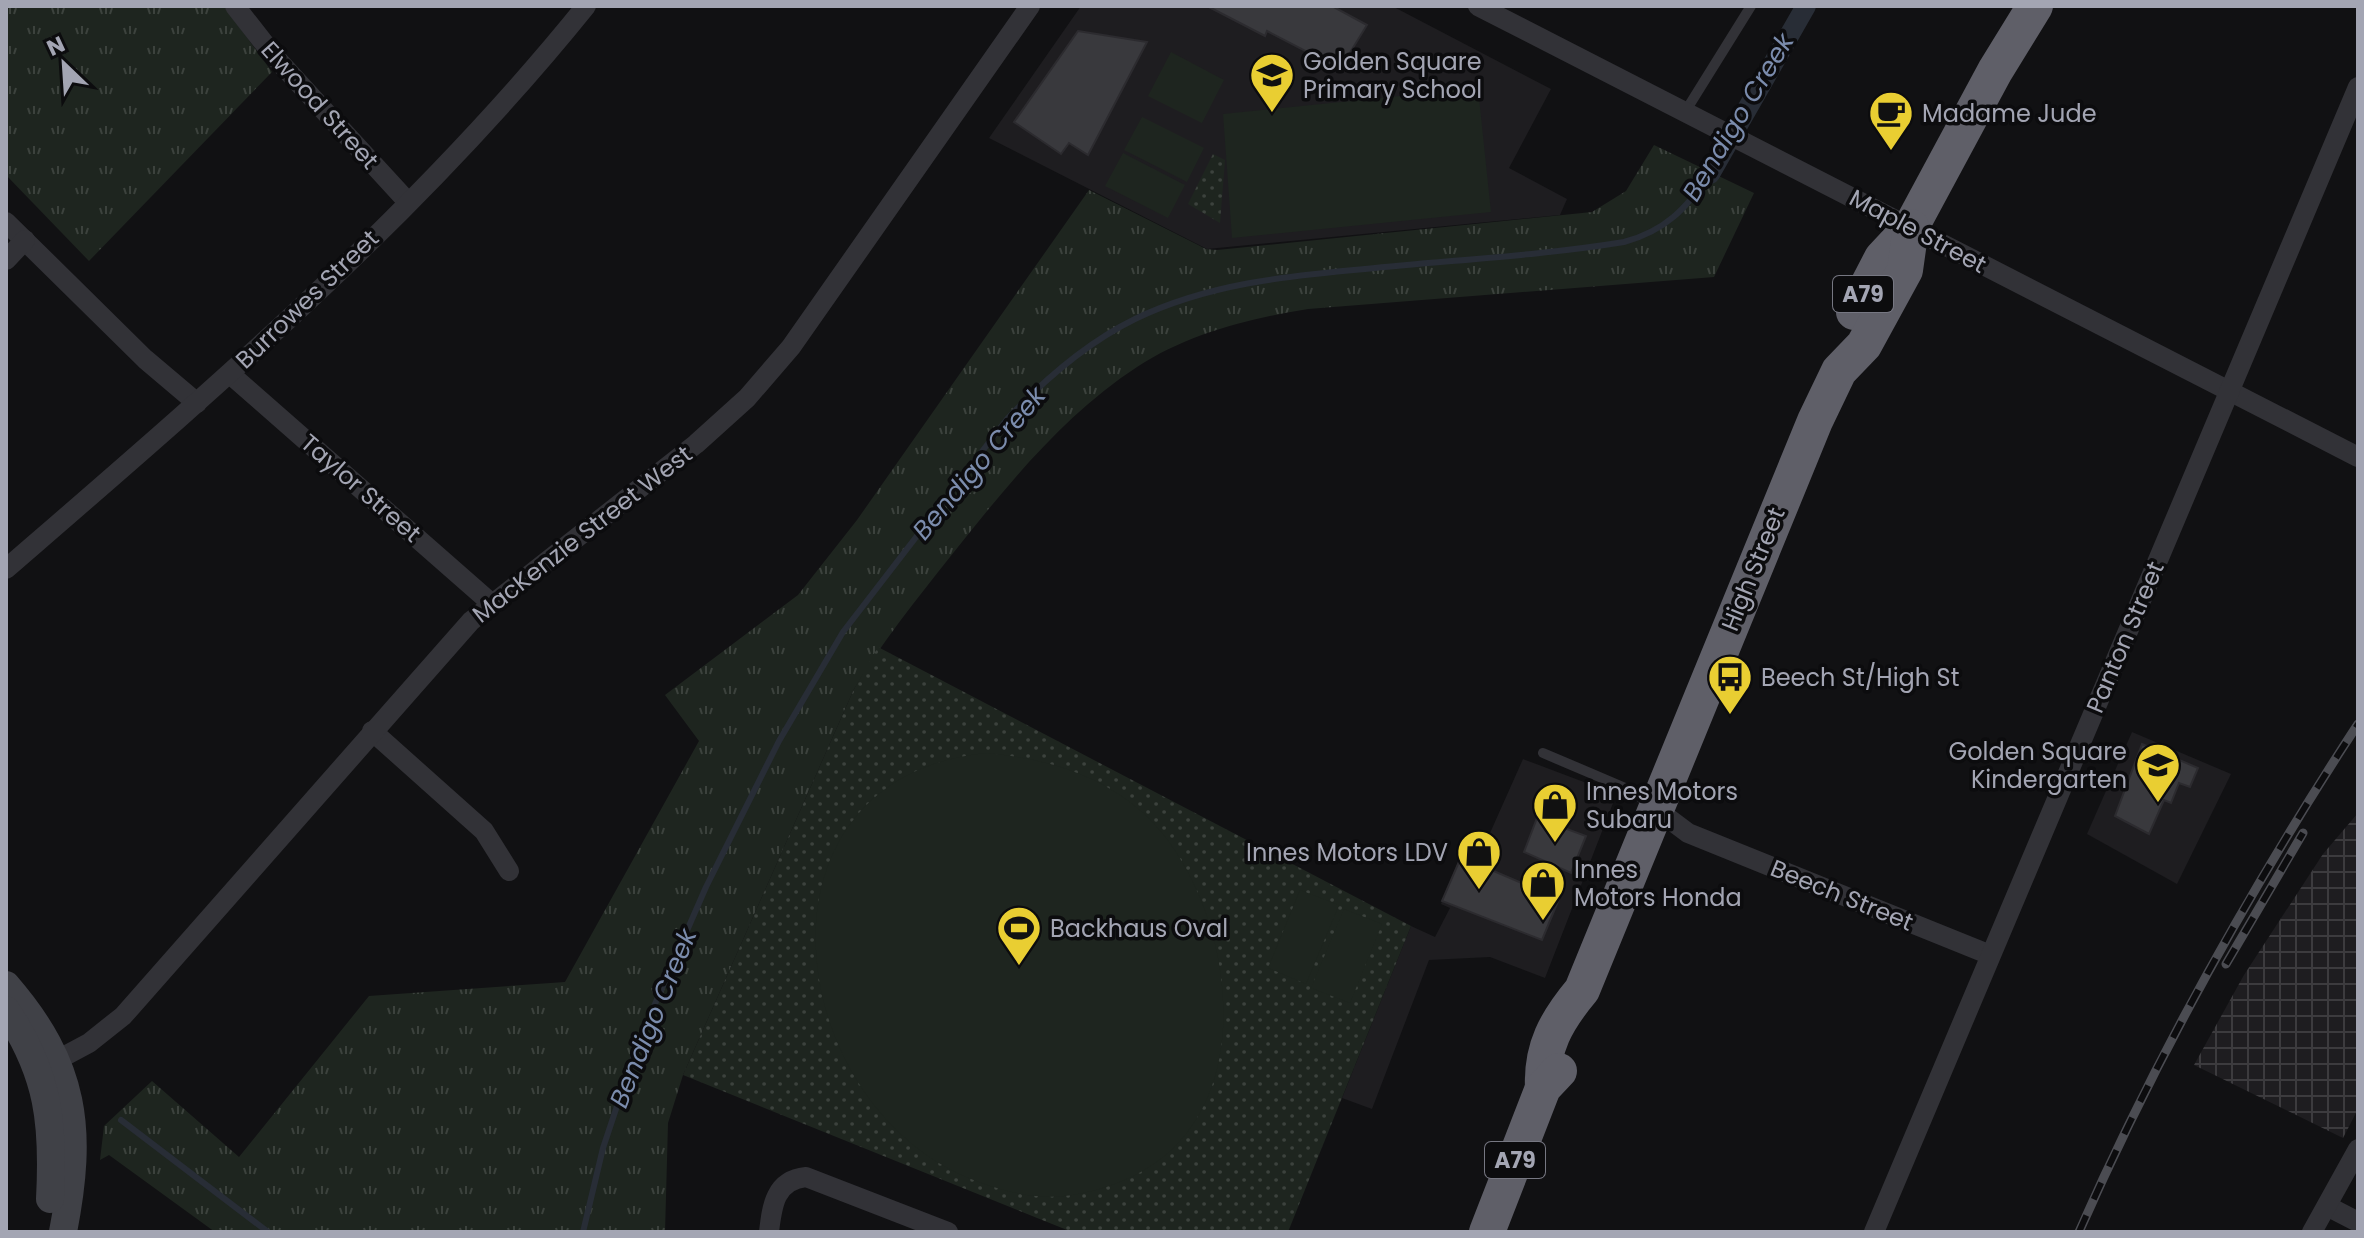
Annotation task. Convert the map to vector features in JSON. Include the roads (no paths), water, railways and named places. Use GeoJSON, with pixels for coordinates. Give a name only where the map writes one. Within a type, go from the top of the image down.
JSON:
{"type":"FeatureCollection","features":[{"type":"Feature","properties":{"kind":"highway","name":"High Street"},"geometry":{"type":"LineString","coordinates":[[1487,1232],[1543,1088],[1541,1061],[1558,1018],[1582,990],[1785,490],[1839,371],[1864,345],[1905,270],[1911,227],[1995,71],[2035,6]]}},
{"type":"Feature","properties":{"kind":"main road"},"geometry":{"type":"LineString","coordinates":[[6,985],[45,1034],[51,1131],[49,1232]]}},
{"type":"Feature","properties":{"kind":"main road"},"geometry":{"type":"LineString","coordinates":[[6,1010],[66,1087],[72,1138],[63,1232]]}},
{"type":"Feature","properties":{"kind":"street","name":"Elwood Street"},"geometry":{"type":"LineString","coordinates":[[235,6],[274,56],[407,201]]}},
{"type":"Feature","properties":{"kind":"street","name":"Burrowes Street"},"geometry":{"type":"LineString","coordinates":[[6,569],[230,374],[407,201],[543,57],[586,6]]}},
{"type":"Feature","properties":{"kind":"street","name":"MacKenzie Street West"},"geometry":{"type":"LineString","coordinates":[[48,1065],[89,1043],[123,1016],[449,643],[491,603],[665,469],[747,398],[791,347],[1030,6]]}},
{"type":"Feature","properties":{"kind":"street","name":"Maple Street"},"geometry":{"type":"LineString","coordinates":[[1478,6],[2358,457]]}},
{"type":"Feature","properties":{"kind":"street","name":"Panton Street"},"geometry":{"type":"LineString","coordinates":[[1874,1232],[1988,954],[2231,394],[2358,87]]}},
{"type":"Feature","properties":{"kind":"street"},"geometry":{"type":"LineString","coordinates":[[6,222],[145,359],[197,403]]}},
{"type":"Feature","properties":{"kind":"street"},"geometry":{"type":"LineString","coordinates":[[6,260],[25,240]]}},
{"type":"Feature","properties":{"kind":"street","name":"Taylor Street"},"geometry":{"type":"LineString","coordinates":[[230,374],[491,603]]}},
{"type":"Feature","properties":{"kind":"street"},"geometry":{"type":"LineString","coordinates":[[372,731],[484,831],[509,871]]}},
{"type":"Feature","properties":{"kind":"street","name":"Beech Street"},"geometry":{"type":"LineString","coordinates":[[1656,809],[1688,833],[1988,954]]}},
{"type":"Feature","properties":{"kind":"street"},"geometry":{"type":"LineString","coordinates":[[2312,1232],[2358,1149]]}},
{"type":"Feature","properties":{"kind":"street"},"geometry":{"type":"LineString","coordinates":[[769,1232],[775,1197],[795,1178],[818,1180],[948,1232]]}},
{"type":"Feature","properties":{"kind":"street"},"geometry":{"type":"LineString","coordinates":[[2327,1206],[2358,1222]]}},
{"type":"Feature","properties":{"kind":"lane"},"geometry":{"type":"LineString","coordinates":[[1685,112],[1751,6]]}},
{"type":"Feature","properties":{"kind":"lane"},"geometry":{"type":"LineString","coordinates":[[1543,753],[1630,790],[1656,809]]}},
{"type":"Feature","properties":{"kind":"waterway","name":"Bendigo Creek"},"geometry":{"type":"LineString","coordinates":[[1710,174],[1806,6]]}},
{"type":"Feature","properties":{"kind":"waterway","name":"Bendigo Creek"},"geometry":{"type":"LineString","coordinates":[[583,1232],[603,1148],[638,1043],[706,887],[779,741],[843,632],[1007,419],[1036,390],[1066,363],[1117,329],[1190,297],[1306,275],[1624,242],[1663,225],[1692,198],[1710,174]]}},
{"type":"Feature","properties":{"kind":"waterway"},"geometry":{"type":"LineString","coordinates":[[121,1120],[268,1232]]}},
{"type":"Feature","properties":{"kind":"railway"},"geometry":{"type":"LineString","coordinates":[[2079,1232],[2141,1101],[2208,972],[2358,724]]}},
{"type":"Feature","properties":{"kind":"railway"},"geometry":{"type":"LineString","coordinates":[[2226,964],[2303,833]]}},
{"type":"Feature","properties":{"kind":"place","name":"Golden Square Primary School"},"geometry":{"type":"Point","coordinates":[1272,114]}},
{"type":"Feature","properties":{"kind":"place","name":"Madame Jude"},"geometry":{"type":"Point","coordinates":[1891,152]}},
{"type":"Feature","properties":{"kind":"place","name":"Beech St/High St"},"geometry":{"type":"Point","coordinates":[1730,716]}},
{"type":"Feature","properties":{"kind":"place","name":"Golden Square Kindergarten"},"geometry":{"type":"Point","coordinates":[2158,804]}},
{"type":"Feature","properties":{"kind":"place","name":"Innes Motors Subaru"},"geometry":{"type":"Point","coordinates":[1555,844]}},
{"type":"Feature","properties":{"kind":"place","name":"Innes Motors LDV"},"geometry":{"type":"Point","coordinates":[1479,891]}},
{"type":"Feature","properties":{"kind":"place","name":"Innes Motors Honda"},"geometry":{"type":"Point","coordinates":[1543,922]}},
{"type":"Feature","properties":{"kind":"place","name":"Backhaus Oval"},"geometry":{"type":"Point","coordinates":[1019,967]}}]}
